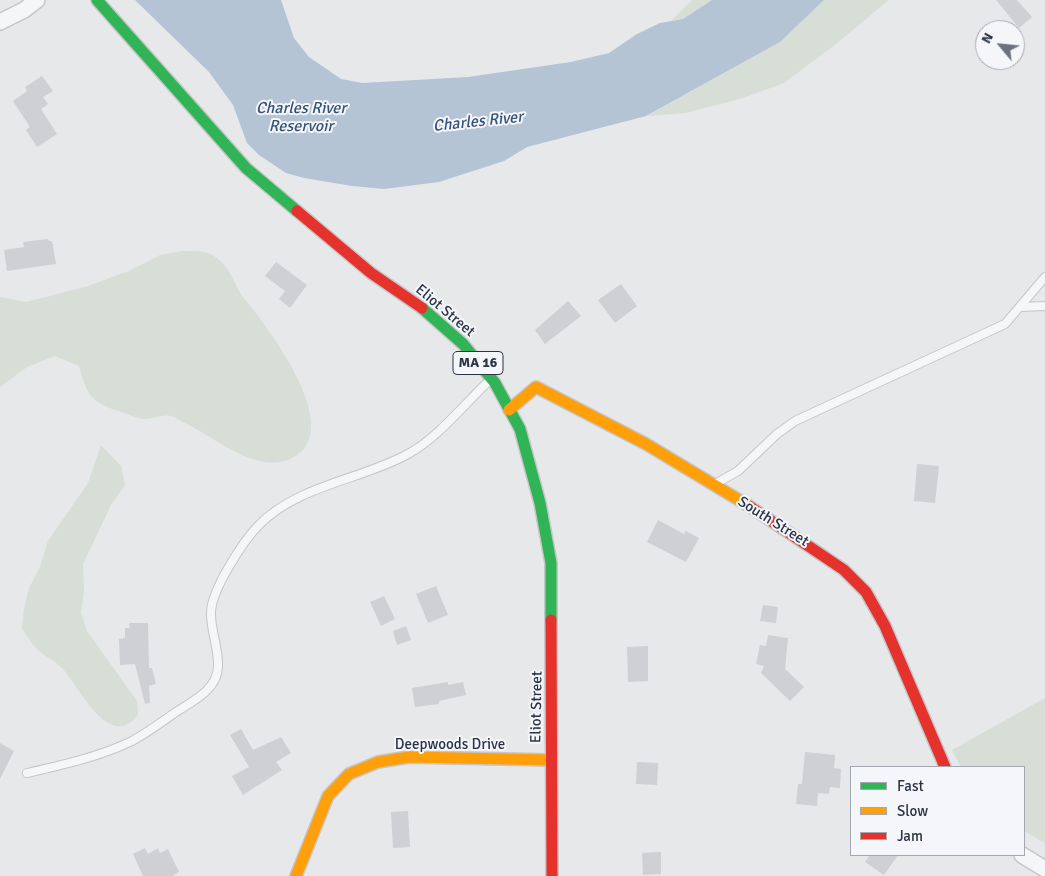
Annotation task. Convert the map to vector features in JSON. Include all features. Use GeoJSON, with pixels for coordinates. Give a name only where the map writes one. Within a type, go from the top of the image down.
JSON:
{"type":"FeatureCollection","features":[{"type":"Feature","properties":{"kind":"main road","name":"Eliot Street"},"geometry":{"type":"LineString","coordinates":[[97,0],[246,168],[371,273],[430,314],[463,344],[491,379],[520,429],[540,503],[551,563],[552,876]]}},
{"type":"Feature","properties":{"kind":"main road","name":"South Street"},"geometry":{"type":"LineString","coordinates":[[510,410],[536,387],[646,444],[712,486],[764,514],[844,570],[866,592],[885,626],[945,766]]}},
{"type":"Feature","properties":{"kind":"main road","name":"Deepwoods Drive"},"geometry":{"type":"LineString","coordinates":[[296,876],[301,868],[328,796],[350,774],[356,771],[378,762],[409,757],[551,760]]}},
{"type":"Feature","properties":{"kind":"street"},"geometry":{"type":"LineString","coordinates":[[0,22],[24,10],[37,0]]}},
{"type":"Feature","properties":{"kind":"street"},"geometry":{"type":"LineString","coordinates":[[1024,856],[1045,868]]}},
{"type":"Feature","properties":{"kind":"lane"},"geometry":{"type":"LineString","coordinates":[[712,486],[738,471],[777,434],[795,421],[1005,324],[1045,277]]}},
{"type":"Feature","properties":{"kind":"lane"},"geometry":{"type":"LineString","coordinates":[[1020,307],[1045,306]]}},
{"type":"Feature","properties":{"kind":"lane"},"geometry":{"type":"LineString","coordinates":[[27,773],[77,762],[132,741],[202,696],[213,682],[218,667],[211,613],[216,595],[240,551],[259,525],[278,510],[305,495],[409,454],[430,437],[491,379]]}},
{"type":"Feature","properties":{"kind":"shaded area"},"geometry":{"type":"Polygon","coordinates":[[[692,0],[712,0],[683,19],[671,21],[692,0]]]}},
{"type":"Feature","properties":{"kind":"shaded area"},"geometry":{"type":"Polygon","coordinates":[[[824,0],[889,0],[836,44],[784,83],[743,98],[686,113],[647,116],[780,42],[824,0]]]}},
{"type":"Feature","properties":{"kind":"shaded area"},"geometry":{"type":"Polygon","coordinates":[[[182,251],[206,253],[214,256],[222,263],[243,297],[283,352],[297,377],[307,401],[311,424],[308,443],[294,457],[280,462],[251,459],[173,417],[163,416],[143,419],[112,409],[92,397],[85,385],[79,366],[55,356],[27,367],[0,387],[0,297],[27,302],[88,286],[129,271],[160,255],[182,251]]]}},
{"type":"Feature","properties":{"kind":"shaded area"},"geometry":{"type":"Polygon","coordinates":[[[101,445],[121,466],[125,485],[111,505],[83,564],[84,591],[81,613],[87,631],[137,701],[138,714],[128,724],[117,726],[107,722],[97,714],[63,669],[36,649],[22,629],[24,608],[29,588],[40,567],[48,541],[88,483],[101,445]]]}},
{"type":"Feature","properties":{"kind":"shaded area"},"geometry":{"type":"Polygon","coordinates":[[[1045,698],[1045,843],[1025,832],[1025,766],[960,766],[952,750],[1045,698]]]}},
{"type":"Feature","properties":{"kind":"water","name":"Charles River Reservoir"},"geometry":{"type":"Polygon","coordinates":[[[135,0],[281,0],[294,38],[309,57],[341,79],[362,83],[468,77],[571,62],[609,53],[637,34],[660,23],[683,19],[712,0],[824,0],[780,42],[646,116],[527,147],[504,161],[439,182],[384,189],[304,178],[286,173],[259,155],[247,143],[233,105],[209,72],[135,0]]]}},
{"type":"Feature","properties":{"kind":"building"},"geometry":{"type":"Polygon","coordinates":[[[996,0],[1017,0],[1032,17],[1025,23],[1025,20],[1012,20],[996,0]]]}},
{"type":"Feature","properties":{"kind":"building"},"geometry":{"type":"Polygon","coordinates":[[[42,76],[53,91],[43,97],[48,104],[41,109],[57,134],[37,147],[26,130],[30,127],[13,101],[27,91],[25,87],[42,76]]]}},
{"type":"Feature","properties":{"kind":"building"},"geometry":{"type":"Polygon","coordinates":[[[48,239],[52,241],[56,264],[7,271],[4,250],[24,247],[23,242],[48,239]]]}},
{"type":"Feature","properties":{"kind":"building"},"geometry":{"type":"Polygon","coordinates":[[[276,262],[307,285],[290,308],[279,299],[285,291],[265,276],[276,262]]]}},
{"type":"Feature","properties":{"kind":"building"},"geometry":{"type":"Polygon","coordinates":[[[621,284],[637,306],[615,323],[598,300],[621,284]]]}},
{"type":"Feature","properties":{"kind":"building"},"geometry":{"type":"Polygon","coordinates":[[[568,301],[581,316],[545,344],[535,330],[568,301]]]}},
{"type":"Feature","properties":{"kind":"building"},"geometry":{"type":"Polygon","coordinates":[[[917,464],[939,466],[935,503],[914,501],[917,464]]]}},
{"type":"Feature","properties":{"kind":"building"},"geometry":{"type":"Polygon","coordinates":[[[658,520],[684,534],[686,531],[699,538],[686,562],[647,542],[658,520]]]}},
{"type":"Feature","properties":{"kind":"building"},"geometry":{"type":"Polygon","coordinates":[[[436,586],[448,615],[428,623],[416,594],[436,586]]]}},
{"type":"Feature","properties":{"kind":"building"},"geometry":{"type":"Polygon","coordinates":[[[384,596],[395,619],[381,626],[370,602],[384,596]]]}},
{"type":"Feature","properties":{"kind":"building"},"geometry":{"type":"Polygon","coordinates":[[[763,605],[778,607],[776,623],[760,621],[763,605]]]}},
{"type":"Feature","properties":{"kind":"building"},"geometry":{"type":"Polygon","coordinates":[[[129,623],[148,623],[149,668],[152,668],[156,684],[149,686],[150,703],[145,704],[135,664],[120,665],[119,639],[125,638],[125,628],[130,628],[129,623]]]}},
{"type":"Feature","properties":{"kind":"building"},"geometry":{"type":"Polygon","coordinates":[[[406,626],[411,640],[397,645],[393,631],[406,626]]]}},
{"type":"Feature","properties":{"kind":"building"},"geometry":{"type":"Polygon","coordinates":[[[768,635],[788,638],[785,669],[804,687],[790,701],[761,673],[764,666],[756,664],[760,645],[766,646],[768,635]]]}},
{"type":"Feature","properties":{"kind":"building"},"geometry":{"type":"Polygon","coordinates":[[[648,646],[648,681],[628,682],[627,647],[648,646]]]}},
{"type":"Feature","properties":{"kind":"building"},"geometry":{"type":"Polygon","coordinates":[[[448,682],[448,685],[463,682],[466,695],[439,701],[439,704],[415,707],[412,688],[448,682]]]}},
{"type":"Feature","properties":{"kind":"building"},"geometry":{"type":"Polygon","coordinates":[[[241,729],[253,750],[281,737],[291,753],[276,762],[282,770],[243,795],[232,776],[249,767],[230,735],[241,729]]]}},
{"type":"Feature","properties":{"kind":"building"},"geometry":{"type":"Polygon","coordinates":[[[0,743],[14,751],[0,779],[0,743]]]}},
{"type":"Feature","properties":{"kind":"building"},"geometry":{"type":"Polygon","coordinates":[[[805,752],[835,755],[834,768],[841,769],[840,788],[830,787],[829,794],[818,793],[817,806],[796,804],[798,784],[802,784],[805,752]]]}},
{"type":"Feature","properties":{"kind":"building"},"geometry":{"type":"Polygon","coordinates":[[[637,762],[658,763],[657,785],[636,784],[637,762]]]}},
{"type":"Feature","properties":{"kind":"building"},"geometry":{"type":"Polygon","coordinates":[[[408,811],[410,847],[393,848],[391,812],[408,811]]]}},
{"type":"Feature","properties":{"kind":"building"},"geometry":{"type":"Polygon","coordinates":[[[145,848],[148,854],[158,848],[160,853],[168,849],[179,872],[172,876],[143,876],[133,854],[145,848]]]}},
{"type":"Feature","properties":{"kind":"building"},"geometry":{"type":"Polygon","coordinates":[[[661,852],[661,874],[643,875],[642,853],[661,852]]]}},
{"type":"Feature","properties":{"kind":"building"},"geometry":{"type":"Polygon","coordinates":[[[869,856],[897,856],[884,875],[865,862],[869,856]]]}},
{"type":"Feature","properties":{"kind":"traffic: fast"},"geometry":{"type":"LineString","coordinates":[[97,0],[246,168],[297,211]]}},
{"type":"Feature","properties":{"kind":"traffic: fast"},"geometry":{"type":"LineString","coordinates":[[422,308],[463,344],[495,383],[520,429],[540,503],[551,563],[551,620]]}},
{"type":"Feature","properties":{"kind":"traffic: slow"},"geometry":{"type":"LineString","coordinates":[[509,410],[536,387],[646,444],[749,506]]}},
{"type":"Feature","properties":{"kind":"traffic: slow"},"geometry":{"type":"LineString","coordinates":[[296,876],[328,796],[349,774],[378,762],[409,757],[551,760]]}},
{"type":"Feature","properties":{"kind":"traffic: jam"},"geometry":{"type":"LineString","coordinates":[[297,211],[371,273],[422,308]]}},
{"type":"Feature","properties":{"kind":"traffic: jam"},"geometry":{"type":"LineString","coordinates":[[749,506],[844,570],[866,592],[885,626],[945,766]]}},
{"type":"Feature","properties":{"kind":"traffic: jam"},"geometry":{"type":"LineString","coordinates":[[551,620],[552,876]]}},
{"type":"Feature","properties":{"kind":"water label","name":"Charles River"},"geometry":{"type":"Point","coordinates":[478,122]}}]}
